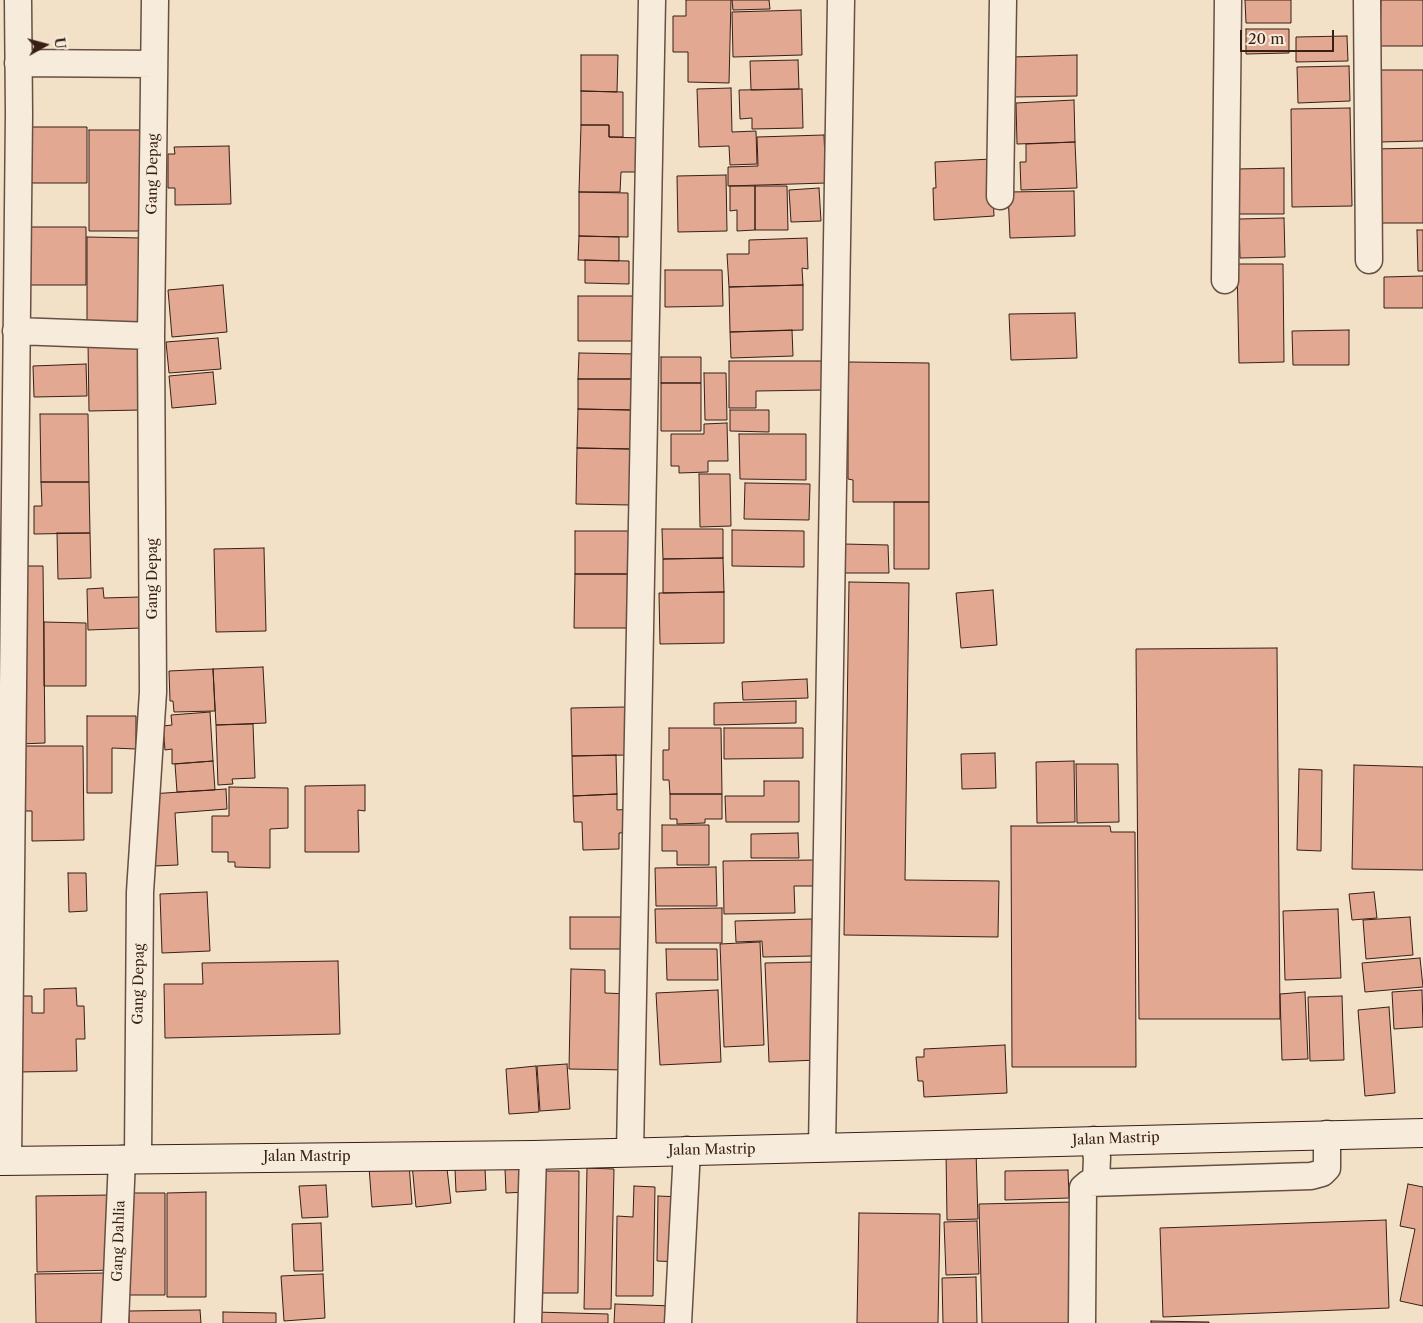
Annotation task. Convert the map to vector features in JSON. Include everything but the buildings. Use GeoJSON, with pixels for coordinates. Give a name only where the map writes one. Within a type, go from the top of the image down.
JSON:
{"type":"FeatureCollection","features":[{"type":"Feature","properties":{"kind":"main road","name":"Jalan Mastrip"},"geometry":{"type":"LineString","coordinates":[[4,1161],[130,1158],[532,1155],[1423,1133]]}},
{"type":"Feature","properties":{"kind":"street"},"geometry":{"type":"LineString","coordinates":[[4,1161],[16,331],[18,0]]}},
{"type":"Feature","properties":{"kind":"street","name":"Gang Depag"},"geometry":{"type":"LineString","coordinates":[[130,1158],[140,892],[154,692],[151,336],[155,0]]}},
{"type":"Feature","properties":{"kind":"street"},"geometry":{"type":"LineString","coordinates":[[630,1152],[652,0]]}},
{"type":"Feature","properties":{"kind":"street"},"geometry":{"type":"LineString","coordinates":[[822,1148],[840,0]]}},
{"type":"Feature","properties":{"kind":"street"},"geometry":{"type":"LineString","coordinates":[[1000,196],[1003,0]]}},
{"type":"Feature","properties":{"kind":"street"},"geometry":{"type":"LineString","coordinates":[[1225,280],[1228,0]]}},
{"type":"Feature","properties":{"kind":"street"},"geometry":{"type":"LineString","coordinates":[[1367,0],[1370,260]]}},
{"type":"Feature","properties":{"kind":"street"},"geometry":{"type":"LineString","coordinates":[[18,63],[154,64]]}},
{"type":"Feature","properties":{"kind":"street"},"geometry":{"type":"LineString","coordinates":[[16,331],[151,336]]}},
{"type":"Feature","properties":{"kind":"street"},"geometry":{"type":"LineString","coordinates":[[1082,1323],[1083,1188],[1096,1181],[1310,1176],[1322,1173],[1327,1168],[1328,1134]]}},
{"type":"Feature","properties":{"kind":"street"},"geometry":{"type":"LineString","coordinates":[[1094,1140],[1097,1158],[1096,1181]]}},
{"type":"Feature","properties":{"kind":"street"},"geometry":{"type":"LineString","coordinates":[[678,1323],[686,1150]]}},
{"type":"Feature","properties":{"kind":"street"},"geometry":{"type":"LineString","coordinates":[[528,1323],[532,1155]]}},
{"type":"Feature","properties":{"kind":"street","name":"Gang Dahlia"},"geometry":{"type":"LineString","coordinates":[[115,1323],[130,1158]]}}]}
